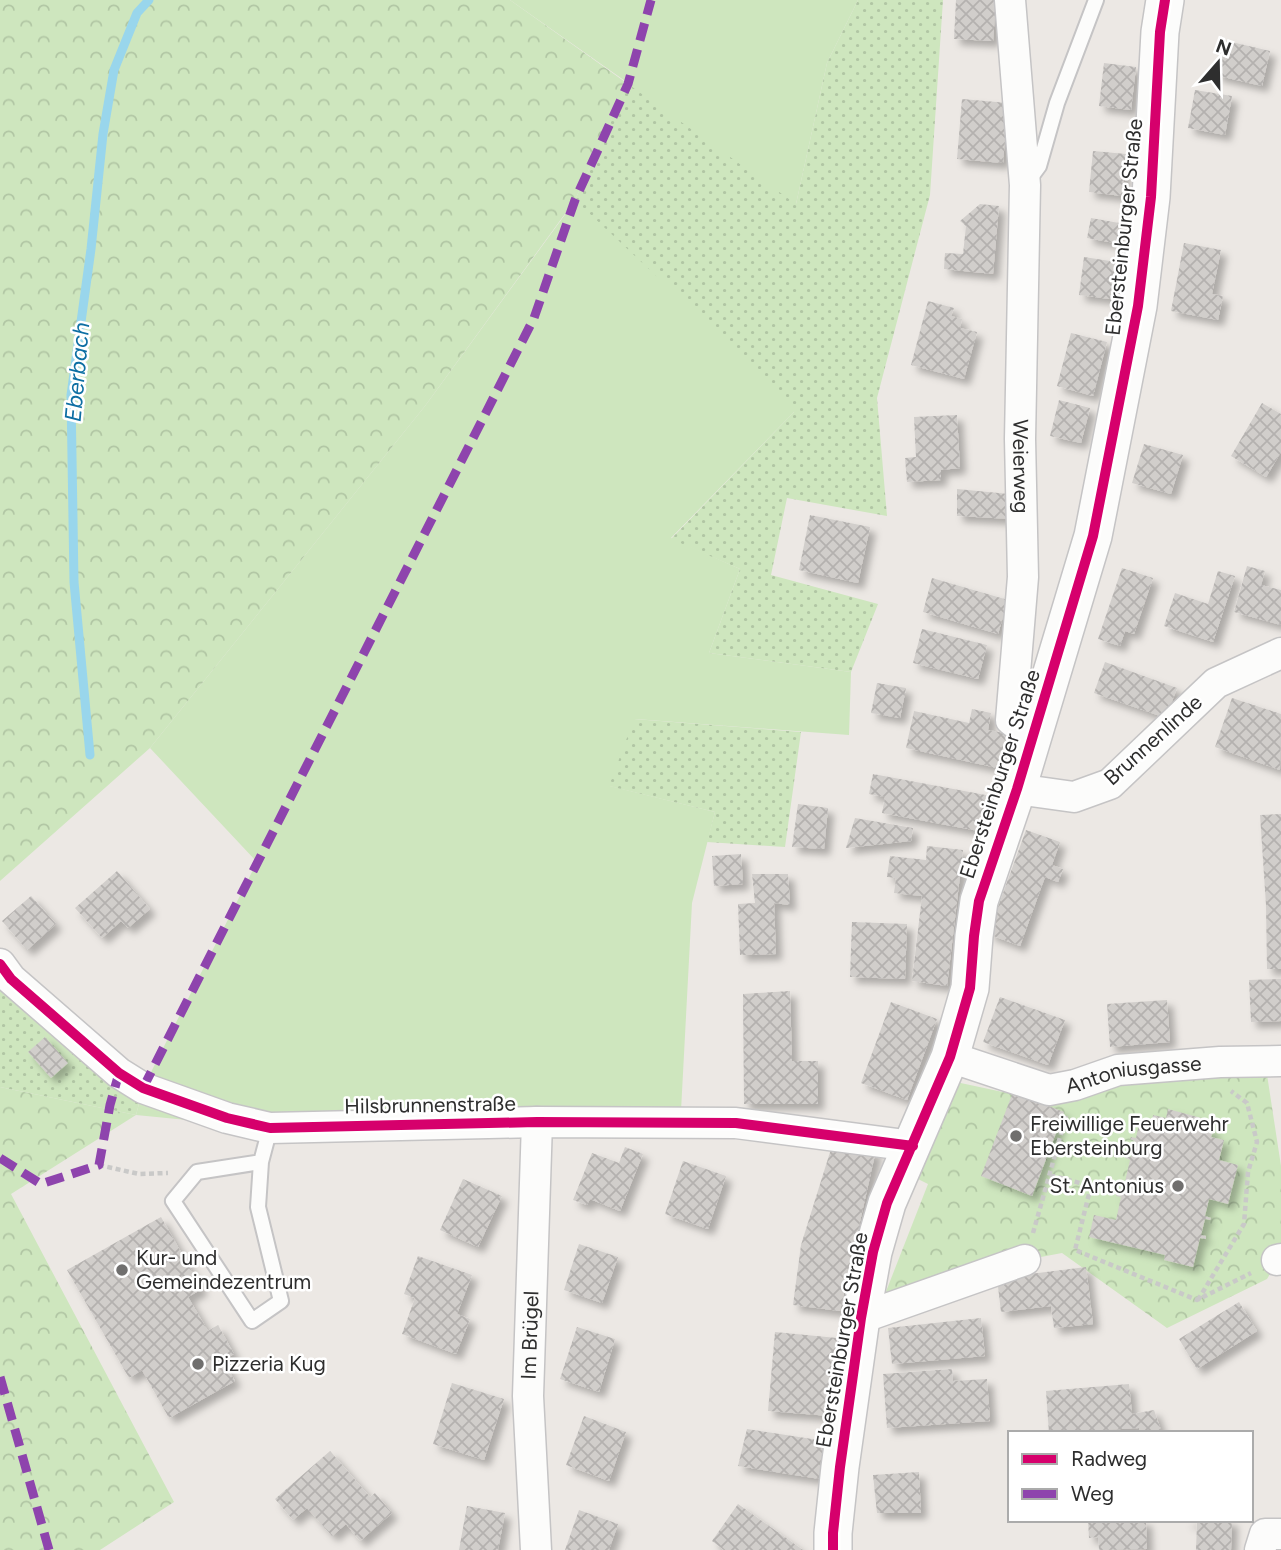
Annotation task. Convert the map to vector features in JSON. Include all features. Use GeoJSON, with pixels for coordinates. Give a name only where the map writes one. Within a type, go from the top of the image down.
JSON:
{"type":"FeatureCollection","features":[{"type":"Feature","properties":{"kind":"street","name":"Weierweg"},"geometry":{"type":"LineString","coordinates":[[1010,0],[1025,185],[1020,439],[1023,578],[1011,720],[1033,737]]}},
{"type":"Feature","properties":{"kind":"street","name":"Ebersteinburger Straße"},"geometry":{"type":"LineString","coordinates":[[833,1550],[838,1480],[860,1318],[873,1252],[887,1203],[950,1057],[970,988],[979,901],[1017,789],[1093,536],[1138,306],[1151,197],[1160,33],[1165,0]]}},
{"type":"Feature","properties":{"kind":"street","name":"Brunnenlinde"},"geometry":{"type":"LineString","coordinates":[[1017,789],[1074,797],[1110,784],[1216,683],[1281,653]]}},
{"type":"Feature","properties":{"kind":"street","name":"Hilsbrunnenstraße"},"geometry":{"type":"LineString","coordinates":[[0,964],[11,979],[119,1073],[143,1088],[228,1118],[270,1128],[537,1122],[736,1123],[913,1146]]}},
{"type":"Feature","properties":{"kind":"street","name":"Antoniusgasse"},"geometry":{"type":"LineString","coordinates":[[950,1057],[1049,1090],[1075,1085],[1118,1070],[1220,1062],[1281,1061]]}},
{"type":"Feature","properties":{"kind":"street","name":"Im Brügel"},"geometry":{"type":"LineString","coordinates":[[536,1550],[528,1396],[537,1122]]}},
{"type":"Feature","properties":{"kind":"street","name":"Ebersteinburger Straße"},"geometry":{"type":"LineString","coordinates":[[860,1318],[1026,1260]]}},
{"type":"Feature","properties":{"kind":"street"},"geometry":{"type":"LineString","coordinates":[[1260,1550],[1265,1534],[1281,1534]]}},
{"type":"Feature","properties":{"kind":"lane","name":"Weierweg"},"geometry":{"type":"LineString","coordinates":[[1025,185],[1039,166],[1062,90],[1096,0]]}},
{"type":"Feature","properties":{"kind":"lane"},"geometry":{"type":"LineString","coordinates":[[261,1162],[197,1172],[173,1201],[252,1321],[281,1301],[258,1207],[261,1162],[270,1128]]}},
{"type":"Feature","properties":{"kind":"path"},"geometry":{"type":"LineString","coordinates":[[1197,1300],[1244,1224],[1248,1172],[1258,1142],[1247,1103],[1232,1091],[1220,1062]]}},
{"type":"Feature","properties":{"kind":"path"},"geometry":{"type":"LineString","coordinates":[[1026,1260],[1075,1085]]}},
{"type":"Feature","properties":{"kind":"path"},"geometry":{"type":"LineString","coordinates":[[99,1165],[139,1174]]}},
{"type":"Feature","properties":{"kind":"path"},"geometry":{"type":"LineString","coordinates":[[1050,1175],[1091,1186],[1075,1250],[1197,1300],[1279,1259]]}},
{"type":"Feature","properties":{"kind":"green space"},"geometry":{"type":"Polygon","coordinates":[[[0,0],[510,0],[628,84],[575,200],[425,406],[150,748],[0,881],[0,0]]]}},
{"type":"Feature","properties":{"kind":"green space"},"geometry":{"type":"Polygon","coordinates":[[[510,0],[858,0],[827,63],[796,204],[794,412],[671,538],[740,569],[709,653],[851,672],[849,735],[635,719],[610,786],[715,812],[692,903],[681,1111],[270,1128],[136,1115],[143,1088],[257,862],[150,748],[425,406],[575,201],[628,83],[510,0]]]}},
{"type":"Feature","properties":{"kind":"green space"},"geometry":{"type":"Polygon","coordinates":[[[858,0],[943,0],[930,195],[877,398],[887,516],[787,498],[771,575],[878,604],[851,672],[709,653],[740,569],[671,539],[794,412],[758,371],[575,200],[628,84],[796,204],[827,63],[858,0]]]}},
{"type":"Feature","properties":{"kind":"green space"},"geometry":{"type":"Polygon","coordinates":[[[634,719],[801,732],[785,847],[707,842],[715,812],[609,786],[634,719]]]}},
{"type":"Feature","properties":{"kind":"green space"},"geometry":{"type":"Polygon","coordinates":[[[0,959],[143,1088],[136,1115],[0,1087],[0,959]]]}},
{"type":"Feature","properties":{"kind":"green space"},"geometry":{"type":"Polygon","coordinates":[[[1266,1068],[1281,1166],[1281,1255],[1267,1279],[1167,1328],[1062,1253],[1025,1260],[878,1312],[928,1184],[910,1175],[956,1082],[1058,1104],[1118,1070],[1266,1068]]]}},
{"type":"Feature","properties":{"kind":"green space"},"geometry":{"type":"Polygon","coordinates":[[[0,1087],[136,1115],[11,1194],[174,1502],[100,1550],[0,1550],[0,1087]]]}},
{"type":"Feature","properties":{"kind":"building"},"geometry":{"type":"Polygon","coordinates":[[[956,0],[996,0],[993,41],[954,39],[956,0]]]}},
{"type":"Feature","properties":{"kind":"building"},"geometry":{"type":"Polygon","coordinates":[[[1223,40],[1270,51],[1262,86],[1215,75],[1223,40]]]}},
{"type":"Feature","properties":{"kind":"building"},"geometry":{"type":"Polygon","coordinates":[[[1104,63],[1136,67],[1131,110],[1099,106],[1104,63]]]}},
{"type":"Feature","properties":{"kind":"building"},"geometry":{"type":"Polygon","coordinates":[[[1195,90],[1232,96],[1225,135],[1188,128],[1195,90]]]}},
{"type":"Feature","properties":{"kind":"building"},"geometry":{"type":"Polygon","coordinates":[[[962,99],[1008,103],[1003,163],[957,159],[962,99]]]}},
{"type":"Feature","properties":{"kind":"building"},"geometry":{"type":"Polygon","coordinates":[[[1093,151],[1126,154],[1122,196],[1089,192],[1093,151]]]}},
{"type":"Feature","properties":{"kind":"building"},"geometry":{"type":"Polygon","coordinates":[[[980,204],[999,206],[993,274],[944,269],[945,253],[963,254],[966,226],[960,221],[980,204]]]}},
{"type":"Feature","properties":{"kind":"building"},"geometry":{"type":"Polygon","coordinates":[[[1091,218],[1119,223],[1115,243],[1087,238],[1091,218]]]}},
{"type":"Feature","properties":{"kind":"building"},"geometry":{"type":"Polygon","coordinates":[[[1184,243],[1221,250],[1212,294],[1223,296],[1218,320],[1171,311],[1184,243]]]}},
{"type":"Feature","properties":{"kind":"building"},"geometry":{"type":"Polygon","coordinates":[[[1084,257],[1123,263],[1118,300],[1079,295],[1084,257]]]}},
{"type":"Feature","properties":{"kind":"building"},"geometry":{"type":"Polygon","coordinates":[[[928,301],[954,308],[951,316],[962,319],[960,328],[977,332],[964,379],[911,365],[928,301]]]}},
{"type":"Feature","properties":{"kind":"building"},"geometry":{"type":"Polygon","coordinates":[[[1071,333],[1107,342],[1093,396],[1057,386],[1071,333]]]}},
{"type":"Feature","properties":{"kind":"building"},"geometry":{"type":"Polygon","coordinates":[[[1059,400],[1090,408],[1081,443],[1050,436],[1059,400]]]}},
{"type":"Feature","properties":{"kind":"building"},"geometry":{"type":"Polygon","coordinates":[[[1262,403],[1281,414],[1281,452],[1266,477],[1231,456],[1262,403]]]}},
{"type":"Feature","properties":{"kind":"building"},"geometry":{"type":"Polygon","coordinates":[[[957,415],[960,468],[941,470],[941,480],[907,482],[905,458],[916,457],[914,417],[957,415]]]}},
{"type":"Feature","properties":{"kind":"building"},"geometry":{"type":"Polygon","coordinates":[[[1144,444],[1183,455],[1171,494],[1132,483],[1144,444]]]}},
{"type":"Feature","properties":{"kind":"building"},"geometry":{"type":"Polygon","coordinates":[[[957,489],[1009,494],[1012,519],[957,516],[957,489]]]}},
{"type":"Feature","properties":{"kind":"building"},"geometry":{"type":"Polygon","coordinates":[[[810,515],[870,527],[858,583],[799,570],[810,515]]]}},
{"type":"Feature","properties":{"kind":"building"},"geometry":{"type":"Polygon","coordinates":[[[1247,566],[1265,571],[1261,585],[1281,590],[1281,625],[1234,612],[1247,566]]]}},
{"type":"Feature","properties":{"kind":"building"},"geometry":{"type":"Polygon","coordinates":[[[1122,568],[1153,578],[1134,634],[1125,631],[1120,646],[1098,639],[1122,568]]]}},
{"type":"Feature","properties":{"kind":"building"},"geometry":{"type":"Polygon","coordinates":[[[1218,571],[1235,576],[1213,642],[1164,626],[1175,593],[1208,604],[1218,571]]]}},
{"type":"Feature","properties":{"kind":"building"},"geometry":{"type":"Polygon","coordinates":[[[932,578],[1008,600],[998,634],[923,612],[932,578]]]}},
{"type":"Feature","properties":{"kind":"building"},"geometry":{"type":"Polygon","coordinates":[[[922,629],[987,645],[978,679],[913,663],[922,629]]]}},
{"type":"Feature","properties":{"kind":"building"},"geometry":{"type":"Polygon","coordinates":[[[1105,662],[1177,688],[1166,718],[1094,693],[1105,662]]]}},
{"type":"Feature","properties":{"kind":"building"},"geometry":{"type":"Polygon","coordinates":[[[877,683],[906,688],[900,718],[871,713],[877,683]]]}},
{"type":"Feature","properties":{"kind":"building"},"geometry":{"type":"Polygon","coordinates":[[[1232,698],[1281,714],[1280,770],[1215,747],[1232,698]]]}},
{"type":"Feature","properties":{"kind":"building"},"geometry":{"type":"Polygon","coordinates":[[[972,709],[991,713],[988,730],[1010,734],[1002,769],[906,748],[914,711],[969,723],[972,709]]]}},
{"type":"Feature","properties":{"kind":"building"},"geometry":{"type":"Polygon","coordinates":[[[873,774],[991,796],[984,832],[882,813],[885,797],[869,794],[873,774]]]}},
{"type":"Feature","properties":{"kind":"building"},"geometry":{"type":"Polygon","coordinates":[[[798,804],[828,808],[824,849],[792,847],[798,804]]]}},
{"type":"Feature","properties":{"kind":"building"},"geometry":{"type":"Polygon","coordinates":[[[1281,814],[1281,969],[1267,969],[1260,815],[1281,814]]]}},
{"type":"Feature","properties":{"kind":"building"},"geometry":{"type":"Polygon","coordinates":[[[855,818],[913,828],[911,841],[846,848],[855,818]]]}},
{"type":"Feature","properties":{"kind":"building"},"geometry":{"type":"Polygon","coordinates":[[[1026,830],[1060,842],[1052,865],[1063,869],[1058,882],[1045,877],[1020,946],[988,934],[1026,830]]]}},
{"type":"Feature","properties":{"kind":"building"},"geometry":{"type":"Polygon","coordinates":[[[927,846],[963,850],[947,986],[912,981],[922,896],[894,893],[896,878],[887,877],[890,856],[926,860],[927,846]]]}},
{"type":"Feature","properties":{"kind":"building"},"geometry":{"type":"Polygon","coordinates":[[[741,854],[743,884],[714,886],[712,856],[741,854]]]}},
{"type":"Feature","properties":{"kind":"building"},"geometry":{"type":"Polygon","coordinates":[[[117,871],[150,909],[128,928],[121,921],[102,938],[75,908],[117,871]]]}},
{"type":"Feature","properties":{"kind":"building"},"geometry":{"type":"Polygon","coordinates":[[[752,874],[788,874],[790,905],[774,903],[776,954],[740,955],[738,904],[755,903],[752,874]]]}},
{"type":"Feature","properties":{"kind":"building"},"geometry":{"type":"Polygon","coordinates":[[[31,896],[56,924],[27,950],[2,921],[31,896]]]}},
{"type":"Feature","properties":{"kind":"building"},"geometry":{"type":"Polygon","coordinates":[[[852,922],[907,924],[905,979],[850,977],[852,922]]]}},
{"type":"Feature","properties":{"kind":"building"},"geometry":{"type":"Polygon","coordinates":[[[1281,979],[1281,1021],[1251,1022],[1249,980],[1281,979]]]}},
{"type":"Feature","properties":{"kind":"building"},"geometry":{"type":"Polygon","coordinates":[[[790,991],[792,1061],[818,1061],[818,1104],[744,1104],[743,994],[790,991]]]}},
{"type":"Feature","properties":{"kind":"building"},"geometry":{"type":"Polygon","coordinates":[[[1000,997],[1065,1020],[1048,1065],[983,1042],[1000,997]]]}},
{"type":"Feature","properties":{"kind":"building"},"geometry":{"type":"Polygon","coordinates":[[[1167,1000],[1170,1042],[1110,1047],[1107,1004],[1167,1000]]]}},
{"type":"Feature","properties":{"kind":"building"},"geometry":{"type":"Polygon","coordinates":[[[891,1002],[937,1019],[907,1100],[861,1083],[891,1002]]]}},
{"type":"Feature","properties":{"kind":"building"},"geometry":{"type":"Polygon","coordinates":[[[45,1037],[68,1063],[51,1078],[28,1052],[45,1037]]]}},
{"type":"Feature","properties":{"kind":"building"},"geometry":{"type":"Polygon","coordinates":[[[1013,1092],[1064,1112],[1032,1196],[981,1176],[1013,1092]]]}},
{"type":"Feature","properties":{"kind":"building","name":"St. Antonius"},"geometry":{"type":"Polygon","coordinates":[[[1168,1109],[1205,1119],[1200,1126],[1214,1129],[1211,1137],[1224,1140],[1219,1160],[1238,1165],[1228,1204],[1209,1199],[1205,1216],[1211,1218],[1205,1219],[1201,1235],[1206,1236],[1206,1239],[1200,1238],[1193,1267],[1164,1260],[1165,1255],[1089,1237],[1094,1215],[1116,1220],[1121,1197],[1116,1196],[1116,1193],[1122,1195],[1130,1160],[1125,1158],[1131,1157],[1135,1141],[1130,1139],[1136,1138],[1140,1120],[1152,1123],[1153,1115],[1166,1118],[1168,1109]]]}},
{"type":"Feature","properties":{"kind":"building"},"geometry":{"type":"Polygon","coordinates":[[[625,1147],[643,1154],[620,1211],[590,1199],[587,1205],[573,1200],[592,1153],[619,1163],[625,1147]]]}},
{"type":"Feature","properties":{"kind":"building"},"geometry":{"type":"Polygon","coordinates":[[[831,1149],[876,1150],[840,1311],[793,1305],[801,1245],[831,1149]]]}},
{"type":"Feature","properties":{"kind":"building"},"geometry":{"type":"Polygon","coordinates":[[[683,1161],[726,1176],[708,1229],[665,1214],[683,1161]]]}},
{"type":"Feature","properties":{"kind":"building"},"geometry":{"type":"Polygon","coordinates":[[[463,1179],[502,1196],[478,1247],[440,1230],[463,1179]]]}},
{"type":"Feature","properties":{"kind":"building"},"geometry":{"type":"Polygon","coordinates":[[[161,1217],[202,1289],[188,1297],[208,1331],[218,1325],[234,1354],[223,1360],[235,1381],[169,1418],[142,1370],[129,1378],[67,1270],[161,1217]]]}},
{"type":"Feature","properties":{"kind":"building"},"geometry":{"type":"Polygon","coordinates":[[[579,1244],[618,1257],[602,1303],[564,1290],[579,1244]]]}},
{"type":"Feature","properties":{"kind":"building"},"geometry":{"type":"Polygon","coordinates":[[[418,1256],[472,1275],[457,1314],[470,1319],[456,1354],[402,1334],[415,1298],[404,1294],[418,1256]]]}},
{"type":"Feature","properties":{"kind":"building"},"geometry":{"type":"Polygon","coordinates":[[[1086,1267],[1093,1324],[1054,1328],[1051,1306],[1001,1312],[997,1278],[1086,1267]]]}},
{"type":"Feature","properties":{"kind":"building"},"geometry":{"type":"Polygon","coordinates":[[[1239,1302],[1257,1331],[1197,1369],[1179,1339],[1239,1302]]]}},
{"type":"Feature","properties":{"kind":"building"},"geometry":{"type":"Polygon","coordinates":[[[981,1318],[985,1356],[892,1364],[888,1328],[981,1318]]]}},
{"type":"Feature","properties":{"kind":"building"},"geometry":{"type":"Polygon","coordinates":[[[577,1327],[615,1339],[599,1392],[560,1379],[577,1327]]]}},
{"type":"Feature","properties":{"kind":"building"},"geometry":{"type":"Polygon","coordinates":[[[775,1332],[837,1338],[830,1416],[768,1411],[775,1332]]]}},
{"type":"Feature","properties":{"kind":"building"},"geometry":{"type":"Polygon","coordinates":[[[952,1369],[953,1381],[987,1379],[990,1421],[887,1428],[883,1374],[952,1369]]]}},
{"type":"Feature","properties":{"kind":"building"},"geometry":{"type":"Polygon","coordinates":[[[452,1383],[504,1399],[484,1460],[433,1444],[452,1383]]]}},
{"type":"Feature","properties":{"kind":"building"},"geometry":{"type":"Polygon","coordinates":[[[1129,1384],[1132,1414],[1154,1410],[1161,1431],[1140,1431],[1139,1428],[1049,1431],[1046,1391],[1129,1384]]]}},
{"type":"Feature","properties":{"kind":"building"},"geometry":{"type":"Polygon","coordinates":[[[584,1416],[626,1432],[609,1481],[566,1465],[584,1416]]]}},
{"type":"Feature","properties":{"kind":"building"},"geometry":{"type":"Polygon","coordinates":[[[747,1429],[825,1441],[820,1479],[738,1466],[747,1429]]]}},
{"type":"Feature","properties":{"kind":"building"},"geometry":{"type":"Polygon","coordinates":[[[330,1451],[370,1497],[375,1493],[392,1513],[360,1541],[346,1524],[332,1536],[307,1508],[293,1520],[275,1499],[330,1451]]]}},
{"type":"Feature","properties":{"kind":"building"},"geometry":{"type":"Polygon","coordinates":[[[919,1472],[921,1513],[877,1513],[873,1475],[919,1472]]]}},
{"type":"Feature","properties":{"kind":"building"},"geometry":{"type":"Polygon","coordinates":[[[738,1504],[803,1550],[724,1550],[712,1541],[738,1504]]]}},
{"type":"Feature","properties":{"kind":"building"},"geometry":{"type":"Polygon","coordinates":[[[467,1506],[505,1513],[498,1550],[459,1550],[467,1506]]]}},
{"type":"Feature","properties":{"kind":"building"},"geometry":{"type":"Polygon","coordinates":[[[579,1510],[618,1524],[609,1550],[565,1550],[579,1510]]]}},
{"type":"Feature","properties":{"kind":"building"},"geometry":{"type":"Polygon","coordinates":[[[1088,1522],[1146,1522],[1147,1549],[1099,1550],[1098,1537],[1089,1538],[1088,1522]]]}},
{"type":"Feature","properties":{"kind":"building"},"geometry":{"type":"Polygon","coordinates":[[[1186,1522],[1232,1522],[1231,1550],[1196,1550],[1197,1523],[1186,1522]]]}},
{"type":"Feature","properties":{"kind":"waterway","name":"Eberbach"},"geometry":{"type":"LineString","coordinates":[[90,755],[74,582],[71,395],[103,134],[114,70],[137,13],[149,0]]}},
{"type":"Feature","properties":{"kind":"marked path"},"geometry":{"type":"LineString","coordinates":[[143,1088],[534,318],[575,200],[628,84],[651,0]]}},
{"type":"Feature","properties":{"kind":"marked path"},"geometry":{"type":"LineString","coordinates":[[0,1158],[41,1184],[99,1165],[119,1073]]}},
{"type":"Feature","properties":{"kind":"marked path"},"geometry":{"type":"LineString","coordinates":[[0,1377],[49,1550]]}},
{"type":"Feature","properties":{"kind":"cycle path"},"geometry":{"type":"LineString","coordinates":[[833,1550],[840,1467],[873,1252],[887,1203],[950,1057],[970,988],[979,901],[1017,789],[1093,536],[1138,306],[1151,197],[1160,32],[1165,0]]}},
{"type":"Feature","properties":{"kind":"cycle path"},"geometry":{"type":"LineString","coordinates":[[0,964],[11,979],[119,1073],[143,1088],[227,1118],[270,1128],[537,1122],[736,1123],[913,1146]]}},
{"type":"Feature","properties":{"kind":"place","name":"Freiwillige Feuerwehr Ebersteinburg"},"geometry":{"type":"Point","coordinates":[1016,1136]}},
{"type":"Feature","properties":{"kind":"place","name":"St. Antonius"},"geometry":{"type":"Point","coordinates":[1178,1186]}},
{"type":"Feature","properties":{"kind":"place","name":"Kur- und Gemeindezentrum"},"geometry":{"type":"Point","coordinates":[122,1270]}},
{"type":"Feature","properties":{"kind":"place","name":"Pizzeria Kug"},"geometry":{"type":"Point","coordinates":[198,1364]}}]}
